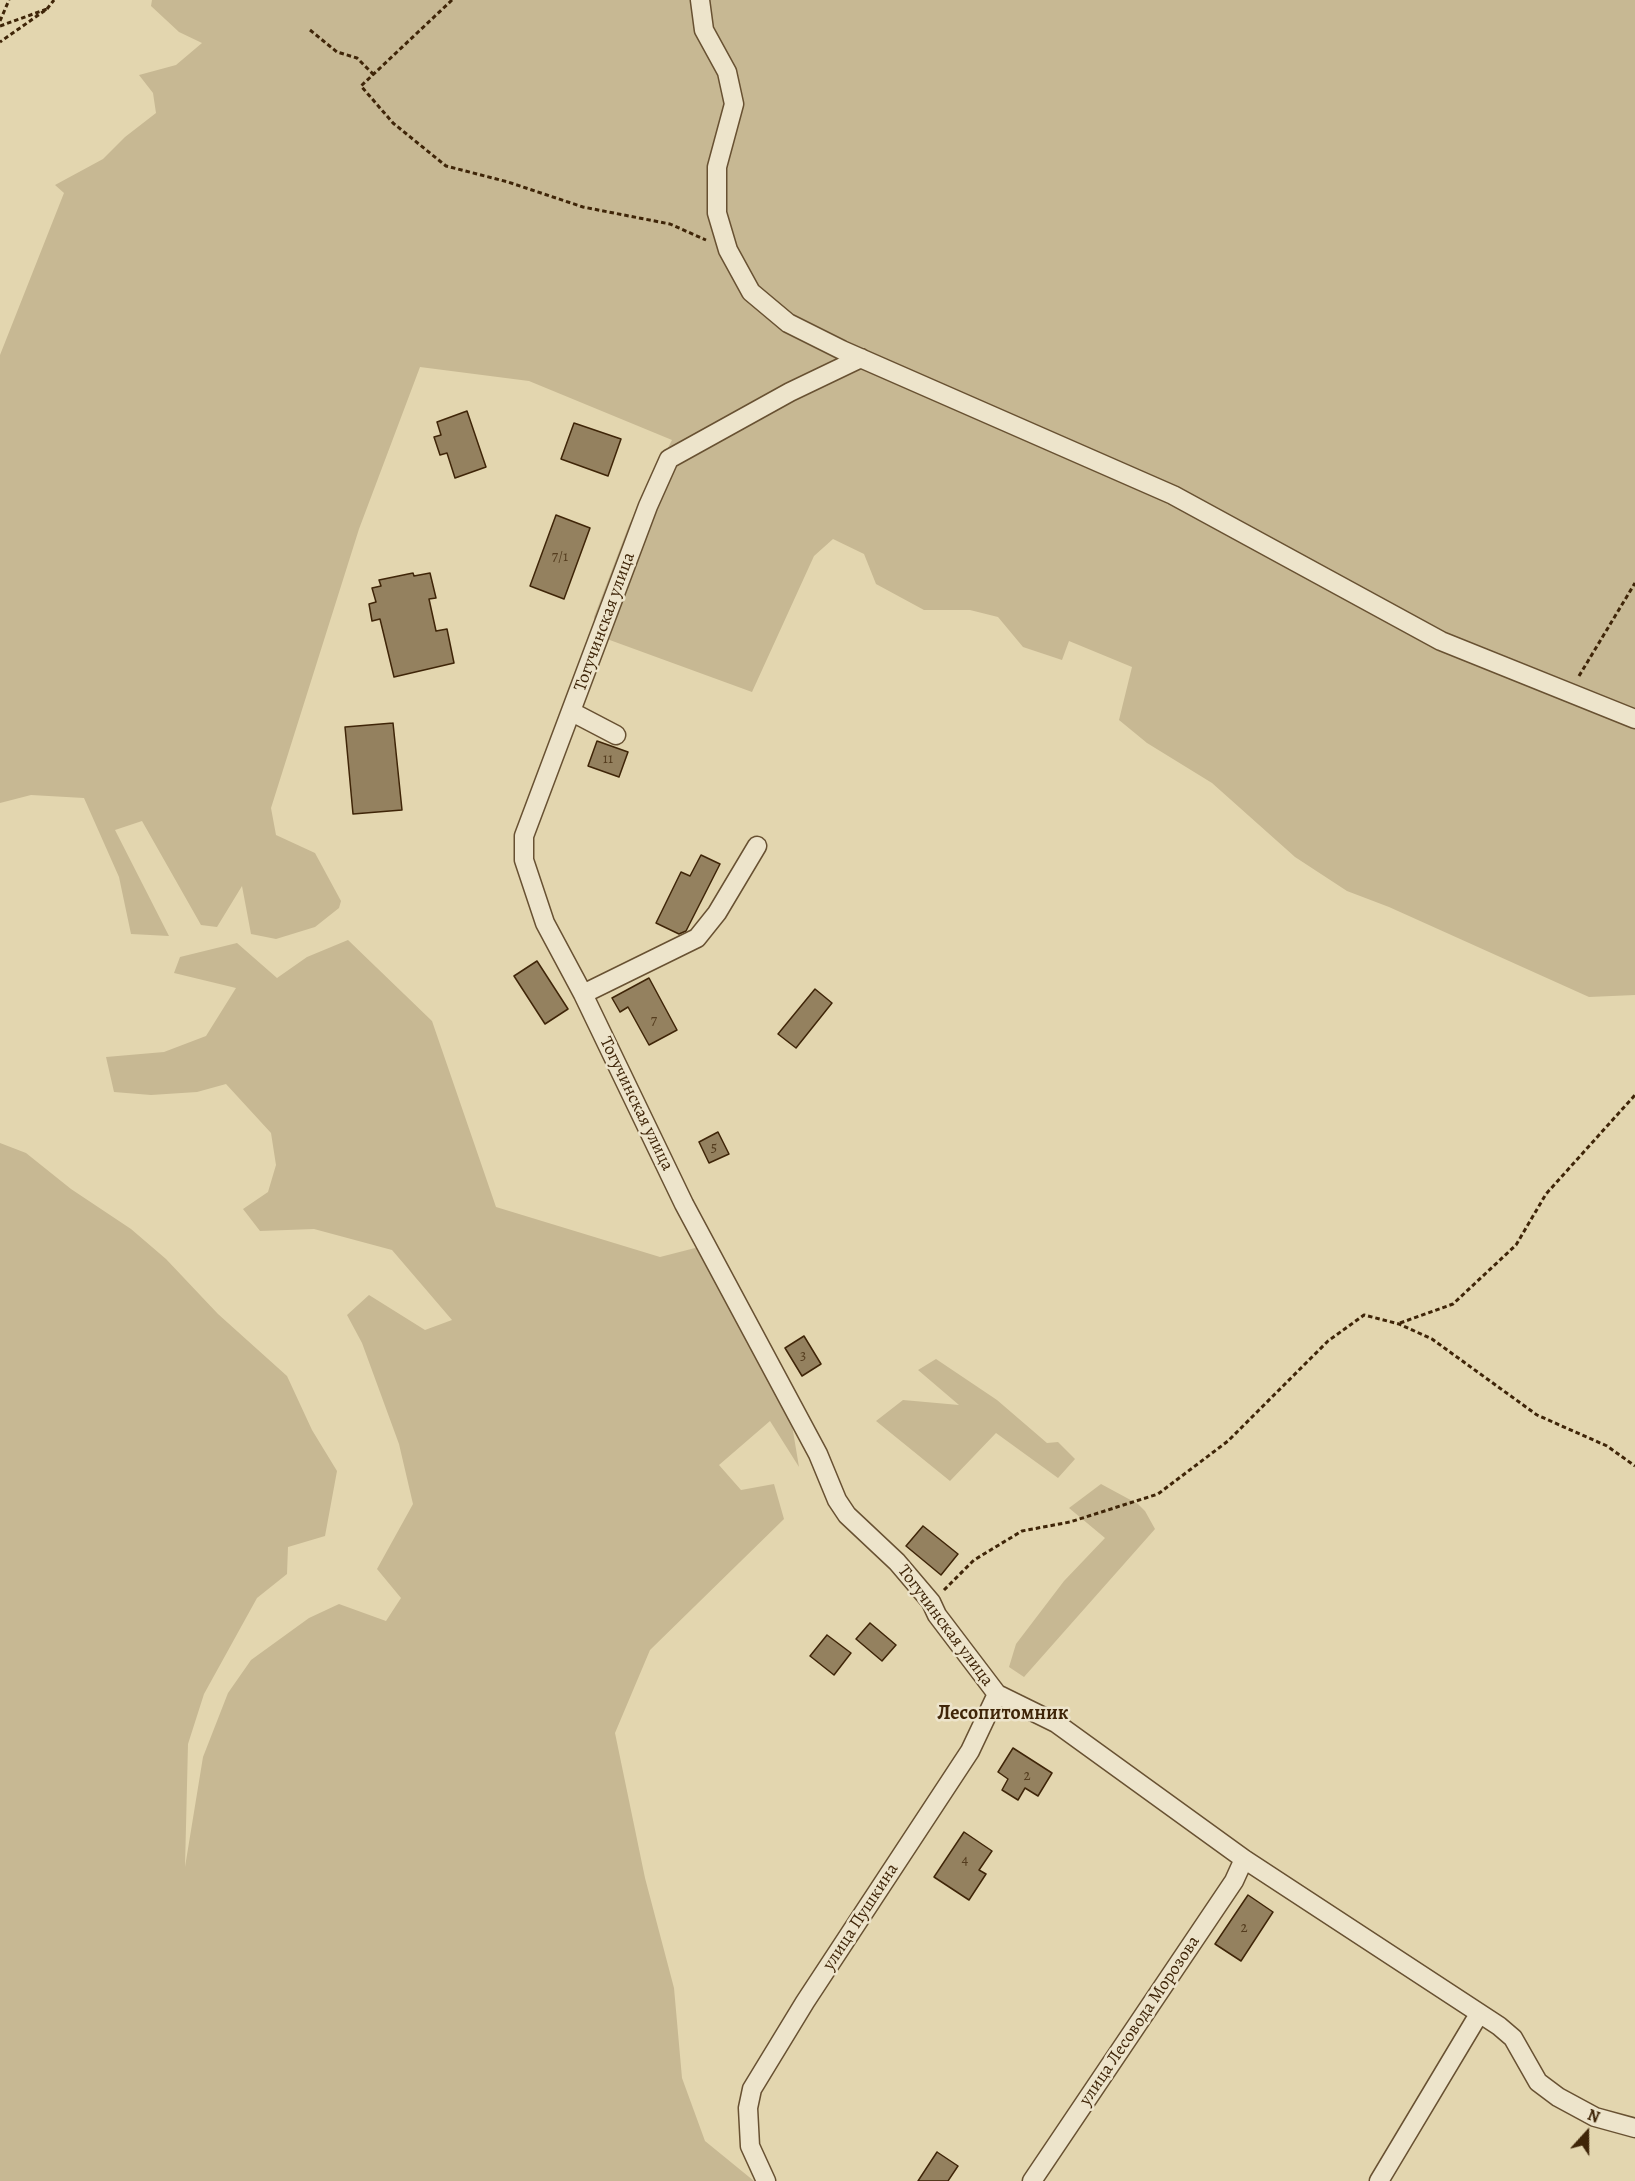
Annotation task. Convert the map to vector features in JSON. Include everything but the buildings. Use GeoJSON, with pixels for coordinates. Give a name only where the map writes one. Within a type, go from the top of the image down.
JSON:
{"type":"FeatureCollection","features":[{"type":"Feature","properties":{"kind":"street"},"geometry":{"type":"LineString","coordinates":[[700,0],[704,30],[727,72],[733,90],[734,104],[717,167],[717,213],[728,250],[751,292],[788,323],[861,358],[1173,495],[1441,641],[1635,719]]}},
{"type":"Feature","properties":{"kind":"street","name":"Тогучинская улица"},"geometry":{"type":"LineString","coordinates":[[861,358],[790,392],[669,459],[648,506],[524,836],[524,860],[545,923],[583,994],[684,1204],[818,1454],[837,1500],[847,1515],[897,1562],[931,1602],[937,1616],[997,1694]]}},
{"type":"Feature","properties":{"kind":"street"},"geometry":{"type":"LineString","coordinates":[[572,712],[616,735]]}},
{"type":"Feature","properties":{"kind":"street"},"geometry":{"type":"LineString","coordinates":[[583,994],[697,938],[717,913],[757,846]]}},
{"type":"Feature","properties":{"kind":"street"},"geometry":{"type":"LineString","coordinates":[[997,1694],[1056,1723],[1244,1859],[1513,2038],[1538,2082],[1558,2097],[1595,2117],[1635,2128]]}},
{"type":"Feature","properties":{"kind":"street","name":"улица Пушкина"},"geometry":{"type":"LineString","coordinates":[[766,2181],[750,2146],[748,2108],[756,2081],[805,2002],[970,1751],[997,1694]]}},
{"type":"Feature","properties":{"kind":"street","name":"улица Лесовода Морозова"},"geometry":{"type":"LineString","coordinates":[[1032,2181],[1234,1881],[1244,1859]]}},
{"type":"Feature","properties":{"kind":"street"},"geometry":{"type":"LineString","coordinates":[[1379,2181],[1479,2014]]}},
{"type":"Feature","properties":{"kind":"path"},"geometry":{"type":"LineString","coordinates":[[0,21],[9,0]]}},
{"type":"Feature","properties":{"kind":"path"},"geometry":{"type":"LineString","coordinates":[[0,42],[47,9],[54,0]]}},
{"type":"Feature","properties":{"kind":"path"},"geometry":{"type":"LineString","coordinates":[[452,0],[361,86],[393,123],[446,166],[508,182],[583,207],[670,224],[728,250]]}},
{"type":"Feature","properties":{"kind":"path"},"geometry":{"type":"LineString","coordinates":[[0,26],[47,9]]}},
{"type":"Feature","properties":{"kind":"path"},"geometry":{"type":"LineString","coordinates":[[310,30],[337,52],[357,58],[374,75]]}},
{"type":"Feature","properties":{"kind":"path"},"geometry":{"type":"LineString","coordinates":[[1570,693],[1635,583]]}},
{"type":"Feature","properties":{"kind":"path"},"geometry":{"type":"LineString","coordinates":[[1399,1324],[1453,1304],[1516,1245],[1546,1194],[1635,1095]]}},
{"type":"Feature","properties":{"kind":"path"},"geometry":{"type":"LineString","coordinates":[[931,1602],[974,1560],[1022,1531],[1070,1522],[1158,1494],[1228,1441],[1328,1341],[1364,1315],[1399,1324],[1432,1340],[1536,1415],[1608,1446],[1635,1466]]}},
{"type":"Feature","properties":{"kind":"shaded area"},"geometry":{"type":"Polygon","coordinates":[[[152,0],[1635,0],[1635,995],[1589,997],[1389,907],[1347,891],[1295,857],[1212,783],[1147,743],[1119,720],[1132,667],[1069,641],[1062,660],[1023,647],[998,617],[970,610],[924,610],[876,584],[864,554],[833,539],[814,556],[752,692],[596,635],[594,617],[629,525],[672,440],[529,381],[420,367],[359,529],[271,808],[276,835],[315,853],[341,901],[339,908],[315,927],[276,939],[251,934],[242,886],[217,927],[201,925],[142,821],[115,830],[169,936],[131,934],[119,877],[84,798],[31,795],[0,803],[0,355],[64,193],[55,185],[103,159],[125,137],[156,113],[153,93],[139,75],[176,65],[202,43],[179,32],[151,6],[152,0]]]}},
{"type":"Feature","properties":{"kind":"shaded area"},"geometry":{"type":"Polygon","coordinates":[[[348,940],[432,1021],[496,1207],[660,1257],[699,1247],[792,1425],[799,1467],[770,1421],[719,1465],[741,1490],[774,1484],[784,1519],[650,1650],[615,1733],[645,1878],[674,1988],[682,2078],[705,2141],[754,2181],[0,2181],[0,1143],[26,1153],[71,1189],[131,1229],[166,1259],[218,1314],[287,1376],[312,1430],[337,1471],[325,1536],[288,1547],[287,1574],[257,1598],[204,1694],[188,1744],[185,1867],[203,1757],[228,1693],[251,1660],[309,1618],[339,1604],[386,1621],[401,1598],[377,1569],[413,1504],[399,1444],[362,1343],[347,1315],[369,1295],[425,1330],[452,1320],[392,1250],[314,1229],[260,1231],[243,1209],[268,1192],[276,1165],[271,1133],[226,1084],[197,1092],[151,1095],[114,1092],[106,1057],[164,1052],[206,1036],[236,988],[174,973],[180,957],[237,943],[277,978],[307,957],[348,940]]]}},
{"type":"Feature","properties":{"kind":"shaded area"},"geometry":{"type":"Polygon","coordinates":[[[936,1359],[997,1400],[1047,1443],[1058,1442],[1075,1459],[1058,1478],[996,1433],[950,1481],[876,1421],[903,1400],[959,1405],[918,1370],[936,1359]]]}},
{"type":"Feature","properties":{"kind":"shaded area"},"geometry":{"type":"Polygon","coordinates":[[[1101,1484],[1138,1504],[1145,1511],[1155,1529],[1024,1677],[1009,1667],[1016,1644],[1064,1581],[1105,1538],[1069,1508],[1101,1484]]]}},
{"type":"Feature","properties":{"kind":"district","name":"Лесопитомник"},"geometry":{"type":"Point","coordinates":[1003,1714]}}]}
